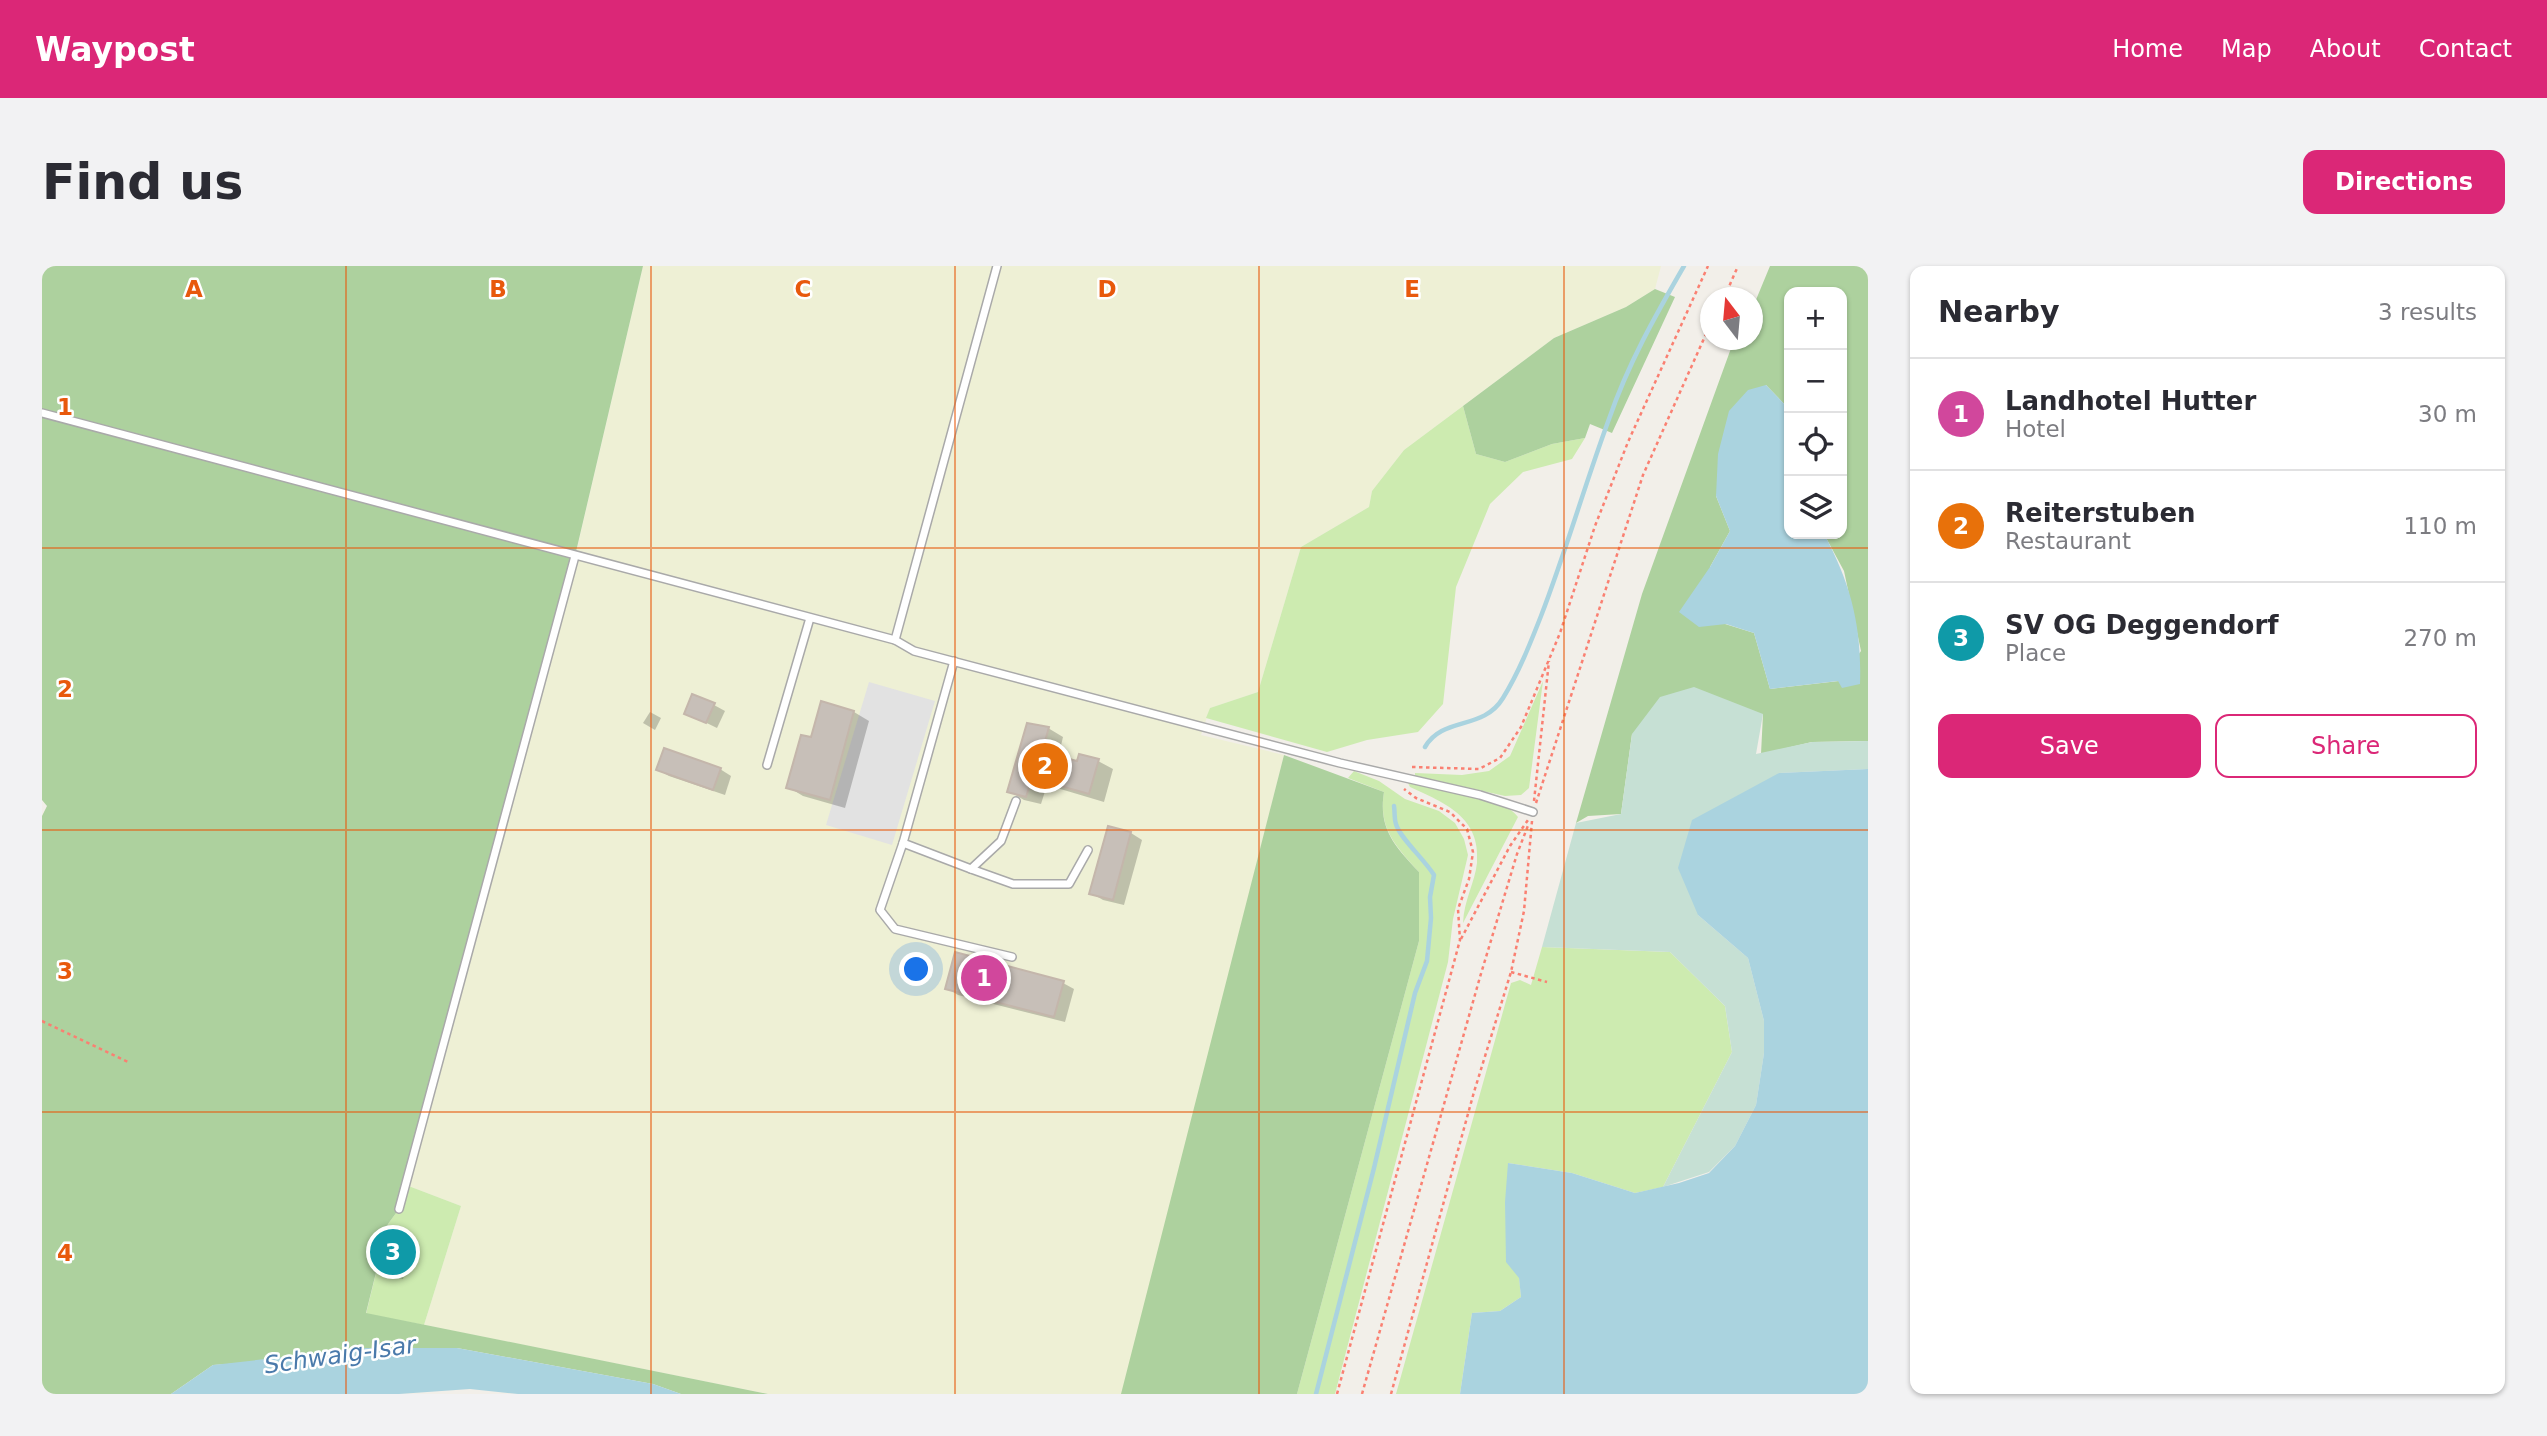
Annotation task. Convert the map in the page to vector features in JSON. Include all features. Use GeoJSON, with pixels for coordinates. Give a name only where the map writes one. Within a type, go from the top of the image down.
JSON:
{"type":"FeatureCollection","features":[{"type":"Feature","properties":{"kind":"lane"},"geometry":{"type":"LineString","coordinates":[[895,640],[997,266]]}},
{"type":"Feature","properties":{"kind":"lane"},"geometry":{"type":"LineString","coordinates":[[42,413],[895,640],[914,651],[954,662],[1387,775],[1480,795],[1533,812]]}},
{"type":"Feature","properties":{"kind":"lane"},"geometry":{"type":"LineString","coordinates":[[399,1209],[575,556]]}},
{"type":"Feature","properties":{"kind":"lane"},"geometry":{"type":"LineString","coordinates":[[767,765],[810,618]]}},
{"type":"Feature","properties":{"kind":"lane"},"geometry":{"type":"LineString","coordinates":[[954,662],[903,843],[880,911],[895,929],[1012,957]]}},
{"type":"Feature","properties":{"kind":"lane"},"geometry":{"type":"LineString","coordinates":[[971,869],[1001,841],[1016,801]]}},
{"type":"Feature","properties":{"kind":"lane"},"geometry":{"type":"LineString","coordinates":[[903,843],[1013,884],[1069,884],[1088,850]]}},
{"type":"Feature","properties":{"kind":"path"},"geometry":{"type":"LineString","coordinates":[[1387,775],[1416,766],[1479,769],[1500,758],[1521,727],[1560,633],[1595,526],[1628,442],[1708,266]]}},
{"type":"Feature","properties":{"kind":"path"},"geometry":{"type":"LineString","coordinates":[[1729,287],[1738,266]]}},
{"type":"Feature","properties":{"kind":"path"},"geometry":{"type":"LineString","coordinates":[[1362,1394],[1517,854],[1643,475],[1700,348]]}},
{"type":"Feature","properties":{"kind":"path"},"geometry":{"type":"LineString","coordinates":[[1337,1394],[1460,940],[1458,909],[1469,878],[1473,852],[1467,829],[1450,812],[1416,799],[1387,775]]}},
{"type":"Feature","properties":{"kind":"path"},"geometry":{"type":"LineString","coordinates":[[1391,1394],[1474,1092],[1511,972],[1524,911],[1533,812]]}},
{"type":"Feature","properties":{"kind":"path"},"geometry":{"type":"LineString","coordinates":[[1511,972],[1547,982]]}},
{"type":"Feature","properties":{"kind":"path"},"geometry":{"type":"LineString","coordinates":[[42,1021],[130,1063]]}},
{"type":"Feature","properties":{"kind":"green space"},"geometry":{"type":"Polygon","coordinates":[[[42,266],[643,266],[575,556],[399,1209],[388,1224],[366,1313],[768,1394],[681,1394],[653,1384],[457,1348],[213,1365],[171,1394],[42,1394],[42,816],[47,806],[42,800],[42,266]]]}},
{"type":"Feature","properties":{"kind":"green space"},"geometry":{"type":"Polygon","coordinates":[[[643,266],[1661,266],[1655,289],[1626,307],[1554,338],[1404,450],[1372,491],[1369,507],[1301,547],[1258,692],[1210,708],[1201,735],[1284,755],[1123,1394],[768,1394],[424,1325],[461,1206],[406,1185],[575,557],[643,266]]]}},
{"type":"Feature","properties":{"kind":"green space"},"geometry":{"type":"Polygon","coordinates":[[[1770,266],[1868,266],[1868,741],[1812,742],[1761,754],[1763,714],[1632,734],[1621,814],[1588,816],[1576,823],[1642,594],[1730,350],[1763,350],[1761,287],[1770,266]],[[1784,287],[1784,404],[1766,385],[1716,496],[1730,531],[1710,567],[1725,624],[1754,633],[1770,689],[1839,681],[1861,651],[1844,571],[1827,539],[1847,539],[1847,287],[1784,287]]]}},
{"type":"Feature","properties":{"kind":"green space"},"geometry":{"type":"Polygon","coordinates":[[[1655,289],[1675,297],[1612,433],[1590,424],[1585,438],[1552,444],[1505,462],[1476,454],[1463,406],[1554,338],[1626,307],[1655,289]]]}},
{"type":"Feature","properties":{"kind":"green space"},"geometry":{"type":"Polygon","coordinates":[[[1463,406],[1476,454],[1505,462],[1552,444],[1585,438],[1572,459],[1523,472],[1490,504],[1456,587],[1443,704],[1418,732],[1367,740],[1327,752],[1206,718],[1210,708],[1258,692],[1301,547],[1369,507],[1372,491],[1404,450],[1463,406]]]}},
{"type":"Feature","properties":{"kind":"green space"},"geometry":{"type":"Polygon","coordinates":[[[1543,681],[1529,788],[1521,795],[1505,796],[1415,776],[1415,773],[1462,775],[1489,771],[1510,756],[1543,681]]]}},
{"type":"Feature","properties":{"kind":"green space"},"geometry":{"type":"Polygon","coordinates":[[[1694,687],[1763,714],[1756,754],[1812,742],[1868,741],[1868,769],[1779,773],[1698,915],[1748,958],[1764,1021],[1764,1053],[1756,1105],[1735,1146],[1709,1172],[1663,1187],[1732,1052],[1725,1006],[1670,952],[1542,947],[1576,823],[1621,814],[1632,734],[1660,697],[1694,687]]]}},
{"type":"Feature","properties":{"kind":"green space"},"geometry":{"type":"Polygon","coordinates":[[[1284,755],[1384,792],[1386,827],[1396,845],[1419,872],[1419,941],[1297,1394],[1121,1394],[1284,755]]]}},
{"type":"Feature","properties":{"kind":"green space"},"geometry":{"type":"Polygon","coordinates":[[[1354,771],[1379,781],[1405,799],[1439,811],[1455,823],[1464,839],[1468,855],[1453,919],[1448,962],[1335,1394],[1297,1394],[1419,941],[1419,872],[1396,845],[1386,827],[1384,792],[1348,778],[1354,771]]]}},
{"type":"Feature","properties":{"kind":"green space"},"geometry":{"type":"Polygon","coordinates":[[[1408,783],[1485,799],[1511,810],[1518,817],[1463,923],[1477,863],[1477,847],[1473,834],[1467,823],[1448,806],[1410,787],[1408,783]]]}},
{"type":"Feature","properties":{"kind":"green space"},"geometry":{"type":"Polygon","coordinates":[[[1542,947],[1670,952],[1725,1006],[1732,1052],[1663,1187],[1635,1193],[1572,1173],[1508,1163],[1521,1297],[1500,1311],[1472,1313],[1460,1394],[1396,1394],[1511,983],[1520,980],[1531,985],[1542,947]]]}},
{"type":"Feature","properties":{"kind":"green space"},"geometry":{"type":"Polygon","coordinates":[[[406,1185],[461,1206],[424,1325],[366,1314],[388,1224],[399,1209],[406,1185]]]}},
{"type":"Feature","properties":{"kind":"shaded area"},"geometry":{"type":"Polygon","coordinates":[[[869,682],[935,701],[892,845],[826,825],[869,682]]]}},
{"type":"Feature","properties":{"kind":"water"},"geometry":{"type":"Polygon","coordinates":[[[1766,385],[1784,404],[1784,539],[1826,539],[1853,606],[1859,644],[1860,684],[1842,688],[1838,681],[1770,689],[1754,633],[1726,624],[1699,627],[1679,612],[1710,567],[1730,531],[1716,496],[1718,454],[1729,411],[1748,390],[1766,385]]]}},
{"type":"Feature","properties":{"kind":"water"},"geometry":{"type":"Polygon","coordinates":[[[1868,769],[1868,1394],[1460,1394],[1472,1313],[1500,1311],[1521,1297],[1519,1278],[1506,1262],[1505,1202],[1508,1163],[1572,1173],[1635,1193],[1679,1183],[1709,1173],[1735,1146],[1756,1105],[1764,1053],[1764,1021],[1748,958],[1698,915],[1678,868],[1692,820],[1779,773],[1868,769]]]}},
{"type":"Feature","properties":{"kind":"water","name":"Schwaig-Isar"},"geometry":{"type":"Polygon","coordinates":[[[363,1348],[457,1348],[653,1384],[681,1394],[518,1394],[470,1389],[399,1394],[171,1394],[213,1365],[363,1348]]]}},
{"type":"Feature","properties":{"kind":"building"},"geometry":{"type":"Polygon","coordinates":[[[692,694],[715,703],[706,723],[684,714],[692,694]]]}},
{"type":"Feature","properties":{"kind":"building"},"geometry":{"type":"Polygon","coordinates":[[[821,701],[854,711],[830,800],[786,788],[801,735],[811,737],[821,701]]]}},
{"type":"Feature","properties":{"kind":"building"},"geometry":{"type":"Polygon","coordinates":[[[1027,723],[1049,727],[1042,752],[1077,761],[1079,754],[1099,759],[1089,794],[1032,778],[1026,797],[1007,792],[1027,723]]]}},
{"type":"Feature","properties":{"kind":"building"},"geometry":{"type":"Polygon","coordinates":[[[664,748],[721,768],[713,790],[656,770],[664,748]]]}},
{"type":"Feature","properties":{"kind":"building"},"geometry":{"type":"Polygon","coordinates":[[[1108,826],[1131,832],[1113,900],[1089,894],[1108,826]]]}},
{"type":"Feature","properties":{"kind":"building"},"geometry":{"type":"Polygon","coordinates":[[[955,952],[1064,981],[1054,1017],[945,989],[955,952]]]}},
{"type":"Feature","properties":{"kind":"building"},"geometry":{"type":"Polygon","coordinates":[[[390,1227],[407,1232],[396,1276],[379,1272],[390,1227]]]}},
{"type":"Feature","properties":{"kind":"waterway"},"geometry":{"type":"LineString","coordinates":[[1425,747],[1442,731],[1474,720],[1495,708],[1509,688],[1541,616],[1616,399],[1633,360],[1684,266]]}},
{"type":"Feature","properties":{"kind":"waterway"},"geometry":{"type":"LineString","coordinates":[[1316,1394],[1374,1168],[1415,993],[1427,961],[1430,897],[1434,875],[1398,829],[1394,806]]}},
{"type":"Feature","properties":{"kind":"place","name":"Reiterstuben"},"geometry":{"type":"Point","coordinates":[1045,766]}},
{"type":"Feature","properties":{"kind":"place","name":"Landhotel Hutter"},"geometry":{"type":"Point","coordinates":[984,978]}},
{"type":"Feature","properties":{"kind":"place","name":"SV OG Deggendorf"},"geometry":{"type":"Point","coordinates":[393,1252]}}]}
